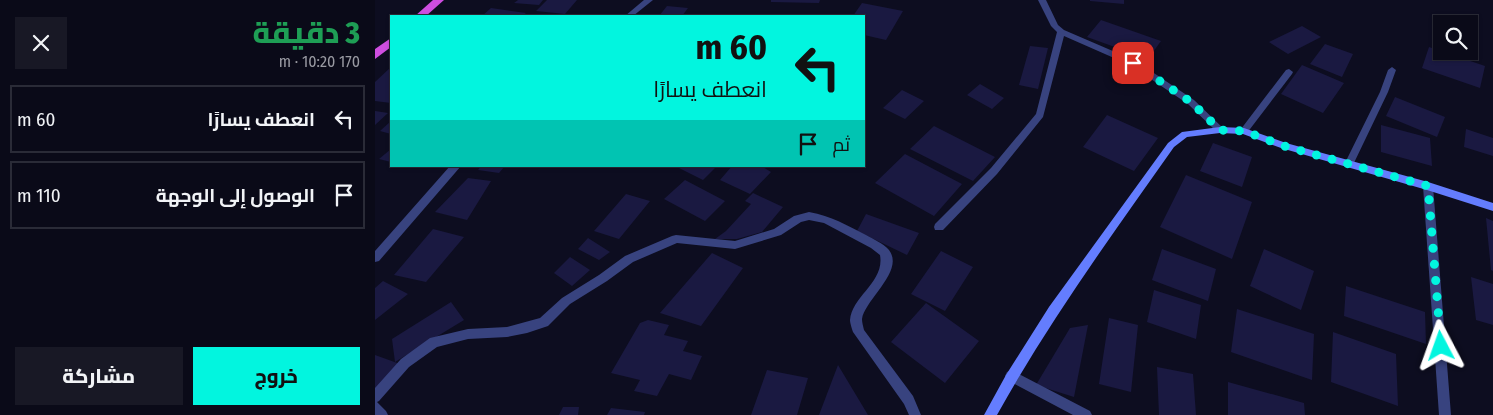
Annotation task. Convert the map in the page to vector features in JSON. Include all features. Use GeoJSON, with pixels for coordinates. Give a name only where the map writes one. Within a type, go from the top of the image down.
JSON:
{"type":"FeatureCollection","features":[{"type":"Feature","properties":{"kind":"highway"},"geometry":{"type":"LineString","coordinates":[[421,15],[439,0]]}},
{"type":"Feature","properties":{"kind":"highway"},"geometry":{"type":"LineString","coordinates":[[375,55],[390,42]]}},
{"type":"Feature","properties":{"kind":"main road"},"geometry":{"type":"LineString","coordinates":[[990,415],[1011,376],[1094,251],[1171,145],[1185,134],[1220,130],[1244,131],[1284,146],[1428,186],[1493,207]]}},
{"type":"Feature","properties":{"kind":"street"},"geometry":{"type":"LineString","coordinates":[[630,15],[649,0]]}},
{"type":"Feature","properties":{"kind":"street"},"geometry":{"type":"LineString","coordinates":[[1042,0],[1055,26],[1061,32],[1133,63],[1191,102],[1220,130]]}},
{"type":"Feature","properties":{"kind":"street"},"geometry":{"type":"LineString","coordinates":[[939,226],[994,171],[1030,129],[1040,114],[1061,32]]}},
{"type":"Feature","properties":{"kind":"street"},"geometry":{"type":"LineString","coordinates":[[1349,164],[1384,92],[1392,70]]}},
{"type":"Feature","properties":{"kind":"street"},"geometry":{"type":"LineString","coordinates":[[1244,131],[1289,72]]}},
{"type":"Feature","properties":{"kind":"street"},"geometry":{"type":"LineString","coordinates":[[375,258],[455,167]]}},
{"type":"Feature","properties":{"kind":"street"},"geometry":{"type":"LineString","coordinates":[[1428,186],[1445,415]]}},
{"type":"Feature","properties":{"kind":"street"},"geometry":{"type":"LineString","coordinates":[[375,397],[405,363],[435,342],[468,334],[507,332],[544,322],[566,301],[629,259],[676,239],[735,246],[777,232],[798,219],[817,216],[875,245],[885,253],[887,263],[884,274],[860,309],[856,320],[859,332],[909,400],[915,415]]}},
{"type":"Feature","properties":{"kind":"street"},"geometry":{"type":"LineString","coordinates":[[1011,376],[1085,415]]}},
{"type":"Feature","properties":{"kind":"street"},"geometry":{"type":"LineString","coordinates":[[375,408],[381,415]]}},
{"type":"Feature","properties":{"kind":"building"},"geometry":{"type":"Polygon","coordinates":[[[518,0],[543,0],[539,5],[514,3],[518,0]]]}},
{"type":"Feature","properties":{"kind":"building"},"geometry":{"type":"Polygon","coordinates":[[[547,0],[577,0],[565,14],[536,11],[547,0]]]}},
{"type":"Feature","properties":{"kind":"building"},"geometry":{"type":"Polygon","coordinates":[[[771,0],[820,0],[819,3],[771,2],[771,0]]]}},
{"type":"Feature","properties":{"kind":"building"},"geometry":{"type":"Polygon","coordinates":[[[1124,0],[1124,4],[1090,1],[1124,0]]]}},
{"type":"Feature","properties":{"kind":"building"},"geometry":{"type":"Polygon","coordinates":[[[862,3],[903,11],[886,40],[865,35],[865,15],[854,15],[862,3]]]}},
{"type":"Feature","properties":{"kind":"building"},"geometry":{"type":"Polygon","coordinates":[[[667,6],[688,8],[683,15],[660,15],[667,6]]]}},
{"type":"Feature","properties":{"kind":"building"},"geometry":{"type":"Polygon","coordinates":[[[491,8],[526,13],[523,15],[483,15],[491,8]]]}},
{"type":"Feature","properties":{"kind":"building"},"geometry":{"type":"Polygon","coordinates":[[[1101,20],[1161,41],[1148,59],[1087,37],[1101,20]]]}},
{"type":"Feature","properties":{"kind":"building"},"geometry":{"type":"Polygon","coordinates":[[[1302,26],[1321,37],[1288,54],[1269,42],[1302,26]]]}},
{"type":"Feature","properties":{"kind":"building"},"geometry":{"type":"Polygon","coordinates":[[[1325,44],[1353,54],[1342,77],[1310,64],[1325,44]]]}},
{"type":"Feature","properties":{"kind":"building"},"geometry":{"type":"Polygon","coordinates":[[[1030,46],[1048,48],[1038,89],[1019,85],[1030,46]]]}},
{"type":"Feature","properties":{"kind":"building"},"geometry":{"type":"Polygon","coordinates":[[[1429,47],[1433,48],[1433,60],[1467,60],[1485,66],[1480,88],[1422,68],[1429,47]]]}},
{"type":"Feature","properties":{"kind":"building"},"geometry":{"type":"Polygon","coordinates":[[[1302,65],[1344,83],[1323,113],[1281,94],[1302,65]]]}},
{"type":"Feature","properties":{"kind":"building"},"geometry":{"type":"Polygon","coordinates":[[[390,68],[390,103],[375,101],[375,82],[390,68]]]}},
{"type":"Feature","properties":{"kind":"building"},"geometry":{"type":"Polygon","coordinates":[[[980,84],[1004,98],[992,109],[967,95],[980,84]]]}},
{"type":"Feature","properties":{"kind":"building"},"geometry":{"type":"Polygon","coordinates":[[[902,90],[924,101],[905,119],[883,108],[902,90]]]}},
{"type":"Feature","properties":{"kind":"building"},"geometry":{"type":"Polygon","coordinates":[[[1395,97],[1445,117],[1437,137],[1386,116],[1395,97]]]}},
{"type":"Feature","properties":{"kind":"building"},"geometry":{"type":"Polygon","coordinates":[[[375,111],[388,113],[375,125],[375,111]]]}},
{"type":"Feature","properties":{"kind":"building"},"geometry":{"type":"Polygon","coordinates":[[[1107,115],[1158,138],[1134,171],[1083,147],[1107,115]]]}},
{"type":"Feature","properties":{"kind":"building"},"geometry":{"type":"Polygon","coordinates":[[[390,122],[390,134],[380,131],[390,122]]]}},
{"type":"Feature","properties":{"kind":"building"},"geometry":{"type":"Polygon","coordinates":[[[1381,125],[1430,138],[1432,166],[1381,152],[1381,125]]]}},
{"type":"Feature","properties":{"kind":"building"},"geometry":{"type":"Polygon","coordinates":[[[934,126],[995,157],[973,181],[910,149],[934,126]]]}},
{"type":"Feature","properties":{"kind":"building"},"geometry":{"type":"Polygon","coordinates":[[[1466,129],[1493,138],[1493,156],[1464,147],[1466,129]]]}},
{"type":"Feature","properties":{"kind":"building"},"geometry":{"type":"Polygon","coordinates":[[[1213,143],[1252,157],[1242,187],[1200,171],[1213,143]]]}},
{"type":"Feature","properties":{"kind":"building"},"geometry":{"type":"Polygon","coordinates":[[[390,150],[390,162],[379,159],[390,150]]]}},
{"type":"Feature","properties":{"kind":"building"},"geometry":{"type":"Polygon","coordinates":[[[905,154],[962,184],[934,216],[875,183],[905,154]]]}},
{"type":"Feature","properties":{"kind":"building"},"geometry":{"type":"Polygon","coordinates":[[[480,167],[504,167],[499,173],[478,170],[480,167]]]}},
{"type":"Feature","properties":{"kind":"building"},"geometry":{"type":"Polygon","coordinates":[[[677,167],[716,167],[703,180],[677,167]]]}},
{"type":"Feature","properties":{"kind":"building"},"geometry":{"type":"Polygon","coordinates":[[[731,167],[763,167],[771,172],[750,194],[720,180],[731,167]]]}},
{"type":"Feature","properties":{"kind":"building"},"geometry":{"type":"Polygon","coordinates":[[[1186,175],[1252,202],[1232,259],[1160,227],[1186,175]]]}},
{"type":"Feature","properties":{"kind":"building"},"geometry":{"type":"Polygon","coordinates":[[[468,178],[491,181],[467,220],[435,212],[468,178]]]}},
{"type":"Feature","properties":{"kind":"building"},"geometry":{"type":"Polygon","coordinates":[[[685,180],[725,201],[705,221],[664,199],[685,180]]]}},
{"type":"Feature","properties":{"kind":"building"},"geometry":{"type":"Polygon","coordinates":[[[753,193],[783,207],[762,232],[737,239],[715,239],[726,231],[751,204],[745,201],[753,193]]]}},
{"type":"Feature","properties":{"kind":"building"},"geometry":{"type":"Polygon","coordinates":[[[626,194],[650,201],[619,239],[594,231],[626,194]]]}},
{"type":"Feature","properties":{"kind":"building"},"geometry":{"type":"Polygon","coordinates":[[[866,214],[919,233],[907,255],[857,231],[866,214]]]}},
{"type":"Feature","properties":{"kind":"building"},"geometry":{"type":"Polygon","coordinates":[[[1486,218],[1493,221],[1493,271],[1491,270],[1486,218]]]}},
{"type":"Feature","properties":{"kind":"building"},"geometry":{"type":"Polygon","coordinates":[[[433,229],[464,237],[426,282],[394,275],[433,229]]]}},
{"type":"Feature","properties":{"kind":"building"},"geometry":{"type":"Polygon","coordinates":[[[588,238],[610,252],[599,260],[578,249],[588,238]]]}},
{"type":"Feature","properties":{"kind":"building"},"geometry":{"type":"Polygon","coordinates":[[[1162,249],[1216,269],[1208,301],[1152,280],[1162,249]]]}},
{"type":"Feature","properties":{"kind":"building"},"geometry":{"type":"Polygon","coordinates":[[[1264,249],[1314,271],[1301,310],[1250,286],[1264,249]]]}},
{"type":"Feature","properties":{"kind":"building"},"geometry":{"type":"Polygon","coordinates":[[[941,251],[973,267],[945,311],[911,294],[941,251]]]}},
{"type":"Feature","properties":{"kind":"building"},"geometry":{"type":"Polygon","coordinates":[[[712,253],[743,268],[701,326],[660,313],[712,253]]]}},
{"type":"Feature","properties":{"kind":"building"},"geometry":{"type":"Polygon","coordinates":[[[570,257],[590,270],[572,286],[554,273],[570,257]]]}},
{"type":"Feature","properties":{"kind":"building"},"geometry":{"type":"Polygon","coordinates":[[[1471,277],[1493,284],[1493,325],[1476,320],[1471,277]]]}},
{"type":"Feature","properties":{"kind":"building"},"geometry":{"type":"Polygon","coordinates":[[[383,281],[408,294],[375,320],[375,288],[383,281]]]}},
{"type":"Feature","properties":{"kind":"building"},"geometry":{"type":"Polygon","coordinates":[[[1346,286],[1425,312],[1426,344],[1344,316],[1346,286]]]}},
{"type":"Feature","properties":{"kind":"building"},"geometry":{"type":"Polygon","coordinates":[[[1154,290],[1201,305],[1196,339],[1147,322],[1154,290]]]}},
{"type":"Feature","properties":{"kind":"building"},"geometry":{"type":"Polygon","coordinates":[[[451,302],[464,320],[395,362],[392,339],[451,302]]]}},
{"type":"Feature","properties":{"kind":"building"},"geometry":{"type":"Polygon","coordinates":[[[926,303],[979,341],[945,383],[891,342],[926,303]]]}},
{"type":"Feature","properties":{"kind":"building"},"geometry":{"type":"Polygon","coordinates":[[[1237,309],[1314,334],[1312,380],[1231,352],[1237,309]]]}},
{"type":"Feature","properties":{"kind":"building"},"geometry":{"type":"Polygon","coordinates":[[[1109,318],[1138,325],[1131,392],[1099,384],[1109,318]]]}},
{"type":"Feature","properties":{"kind":"building"},"geometry":{"type":"Polygon","coordinates":[[[648,320],[669,325],[664,335],[688,341],[683,351],[702,356],[691,380],[669,374],[657,396],[634,391],[640,380],[611,373],[640,323],[648,320]]]}},
{"type":"Feature","properties":{"kind":"building"},"geometry":{"type":"Polygon","coordinates":[[[1088,325],[1074,397],[1036,385],[1070,328],[1088,325]]]}},
{"type":"Feature","properties":{"kind":"building"},"geometry":{"type":"Polygon","coordinates":[[[1333,332],[1396,354],[1398,406],[1331,382],[1333,332]]]}},
{"type":"Feature","properties":{"kind":"building"},"geometry":{"type":"Polygon","coordinates":[[[375,355],[400,364],[375,392],[375,355]]]}},
{"type":"Feature","properties":{"kind":"building"},"geometry":{"type":"Polygon","coordinates":[[[838,365],[868,415],[819,415],[838,365]]]}},
{"type":"Feature","properties":{"kind":"building"},"geometry":{"type":"Polygon","coordinates":[[[1157,367],[1193,374],[1196,415],[1159,415],[1157,367]]]}},
{"type":"Feature","properties":{"kind":"building"},"geometry":{"type":"Polygon","coordinates":[[[767,370],[808,378],[797,415],[751,415],[767,370]]]}},
{"type":"Feature","properties":{"kind":"building"},"geometry":{"type":"Polygon","coordinates":[[[1228,382],[1304,403],[1305,415],[1228,415],[1228,382]]]}},
{"type":"Feature","properties":{"kind":"building"},"geometry":{"type":"Polygon","coordinates":[[[563,407],[579,407],[578,415],[559,415],[563,407]]]}},
{"type":"Feature","properties":{"kind":"building"},"geometry":{"type":"Polygon","coordinates":[[[611,408],[645,412],[644,415],[607,415],[611,408]]]}},
{"type":"Feature","properties":{"kind":"route"},"geometry":{"type":"LineString","coordinates":[[1133,63],[1191,102],[1220,130],[1244,131],[1284,146],[1428,186],[1441,346]]}}]}
